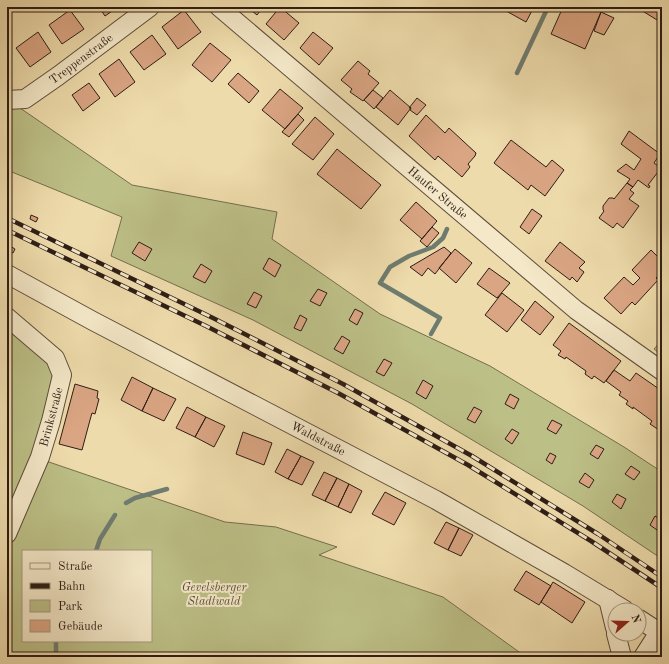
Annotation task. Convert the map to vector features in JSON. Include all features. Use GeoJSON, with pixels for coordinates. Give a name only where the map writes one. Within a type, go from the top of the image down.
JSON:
{"type":"FeatureCollection","features":[{"type":"Feature","properties":{"kind":"street","name":"Treppenstraße"},"geometry":{"type":"LineString","coordinates":[[7,100],[25,99],[150,7]]}},
{"type":"Feature","properties":{"kind":"street","name":"Haufer Straße"},"geometry":{"type":"LineString","coordinates":[[219,7],[576,310],[662,372]]}},
{"type":"Feature","properties":{"kind":"street","name":"Waldstraße"},"geometry":{"type":"LineString","coordinates":[[7,274],[100,325],[436,500],[613,602]]}},
{"type":"Feature","properties":{"kind":"street","name":"Brinkstraße"},"geometry":{"type":"LineString","coordinates":[[7,317],[55,358],[62,375],[51,421],[40,457],[7,534]]}},
{"type":"Feature","properties":{"kind":"street"},"geometry":{"type":"LineString","coordinates":[[643,657],[660,633],[647,624]]}},
{"type":"Feature","properties":{"kind":"street"},"geometry":{"type":"LineString","coordinates":[[618,642],[622,657]]}},
{"type":"Feature","properties":{"kind":"green space"},"geometry":{"type":"Polygon","coordinates":[[[7,99],[132,185],[277,212],[272,239],[380,314],[490,366],[624,447],[662,472],[662,559],[583,506],[412,404],[253,320],[111,256],[122,217],[7,170],[7,99]]]}},
{"type":"Feature","properties":{"kind":"green space","name":"Gevelsberger Stadtwald"},"geometry":{"type":"Polygon","coordinates":[[[7,310],[58,376],[46,461],[225,522],[276,527],[337,547],[319,555],[443,597],[526,657],[7,657],[7,310]]]}},
{"type":"Feature","properties":{"kind":"green space"},"geometry":{"type":"Polygon","coordinates":[[[662,340],[662,355],[654,349],[662,340]]]}},
{"type":"Feature","properties":{"kind":"building"},"geometry":{"type":"Polygon","coordinates":[[[99,7],[118,7],[105,16],[99,7]]]}},
{"type":"Feature","properties":{"kind":"building"},"geometry":{"type":"Polygon","coordinates":[[[247,7],[263,7],[257,15],[247,7]]]}},
{"type":"Feature","properties":{"kind":"building"},"geometry":{"type":"Polygon","coordinates":[[[280,7],[299,23],[284,40],[266,24],[280,7]]]}},
{"type":"Feature","properties":{"kind":"building"},"geometry":{"type":"Polygon","coordinates":[[[499,7],[534,7],[526,22],[499,7]]]}},
{"type":"Feature","properties":{"kind":"building"},"geometry":{"type":"Polygon","coordinates":[[[563,7],[589,7],[601,12],[585,49],[551,34],[563,7]]]}},
{"type":"Feature","properties":{"kind":"building"},"geometry":{"type":"Polygon","coordinates":[[[636,7],[662,7],[662,23],[636,7]]]}},
{"type":"Feature","properties":{"kind":"building"},"geometry":{"type":"Polygon","coordinates":[[[70,10],[84,29],[62,44],[49,25],[70,10]]]}},
{"type":"Feature","properties":{"kind":"building"},"geometry":{"type":"Polygon","coordinates":[[[184,10],[201,32],[178,49],[162,27],[184,10]]]}},
{"type":"Feature","properties":{"kind":"building"},"geometry":{"type":"Polygon","coordinates":[[[601,12],[614,18],[604,35],[594,31],[601,12]]]}},
{"type":"Feature","properties":{"kind":"building"},"geometry":{"type":"Polygon","coordinates":[[[38,32],[51,52],[30,67],[16,48],[38,32]]]}},
{"type":"Feature","properties":{"kind":"building"},"geometry":{"type":"Polygon","coordinates":[[[313,32],[333,48],[319,65],[300,48],[313,32]]]}},
{"type":"Feature","properties":{"kind":"building"},"geometry":{"type":"Polygon","coordinates":[[[152,35],[166,54],[144,70],[130,52],[152,35]]]}},
{"type":"Feature","properties":{"kind":"building"},"geometry":{"type":"Polygon","coordinates":[[[210,43],[231,60],[212,82],[192,65],[210,43]]]}},
{"type":"Feature","properties":{"kind":"building"},"geometry":{"type":"Polygon","coordinates":[[[119,59],[135,82],[115,97],[99,74],[119,59]]]}},
{"type":"Feature","properties":{"kind":"building"},"geometry":{"type":"Polygon","coordinates":[[[358,61],[370,71],[368,74],[379,83],[363,101],[350,92],[352,89],[341,80],[358,61]]]}},
{"type":"Feature","properties":{"kind":"building"},"geometry":{"type":"Polygon","coordinates":[[[238,73],[259,91],[249,103],[228,84],[238,73]]]}},
{"type":"Feature","properties":{"kind":"building"},"geometry":{"type":"Polygon","coordinates":[[[89,83],[100,98],[83,111],[72,95],[89,83]]]}},
{"type":"Feature","properties":{"kind":"building"},"geometry":{"type":"Polygon","coordinates":[[[280,89],[303,108],[285,129],[262,110],[280,89]]]}},
{"type":"Feature","properties":{"kind":"building"},"geometry":{"type":"Polygon","coordinates":[[[373,90],[383,98],[374,109],[364,100],[373,90]]]}},
{"type":"Feature","properties":{"kind":"building"},"geometry":{"type":"Polygon","coordinates":[[[390,90],[411,108],[398,125],[376,107],[390,90]]]}},
{"type":"Feature","properties":{"kind":"building"},"geometry":{"type":"Polygon","coordinates":[[[417,98],[426,105],[417,115],[410,110],[411,108],[409,108],[417,98]]]}},
{"type":"Feature","properties":{"kind":"building"},"geometry":{"type":"Polygon","coordinates":[[[298,114],[304,120],[289,137],[282,132],[298,114]]]}},
{"type":"Feature","properties":{"kind":"building"},"geometry":{"type":"Polygon","coordinates":[[[426,115],[445,133],[449,128],[476,153],[468,164],[470,167],[462,177],[438,156],[435,160],[409,136],[426,115]]]}},
{"type":"Feature","properties":{"kind":"building"},"geometry":{"type":"Polygon","coordinates":[[[315,117],[334,134],[313,160],[292,144],[315,117]]]}},
{"type":"Feature","properties":{"kind":"building"},"geometry":{"type":"Polygon","coordinates":[[[629,131],[660,154],[654,163],[661,168],[648,185],[650,186],[649,188],[638,180],[633,187],[627,183],[630,179],[617,171],[626,164],[634,170],[641,159],[621,144],[629,131]]]}},
{"type":"Feature","properties":{"kind":"building"},"geometry":{"type":"Polygon","coordinates":[[[511,140],[546,167],[552,160],[564,170],[545,196],[531,185],[528,190],[494,163],[511,140]]]}},
{"type":"Feature","properties":{"kind":"building"},"geometry":{"type":"Polygon","coordinates":[[[337,149],[381,185],[361,209],[317,174],[337,149]]]}},
{"type":"Feature","properties":{"kind":"building"},"geometry":{"type":"Polygon","coordinates":[[[627,183],[633,187],[630,190],[634,193],[629,199],[639,206],[623,228],[617,223],[613,228],[599,218],[604,211],[603,206],[609,198],[614,199],[627,183]]]}},
{"type":"Feature","properties":{"kind":"building"},"geometry":{"type":"Polygon","coordinates":[[[416,202],[437,221],[422,239],[400,220],[416,202]]]}},
{"type":"Feature","properties":{"kind":"building"},"geometry":{"type":"Polygon","coordinates":[[[532,209],[542,216],[529,234],[520,227],[532,209]]]}},
{"type":"Feature","properties":{"kind":"building"},"geometry":{"type":"Polygon","coordinates":[[[31,215],[38,218],[36,222],[30,219],[31,215]]]}},
{"type":"Feature","properties":{"kind":"building"},"geometry":{"type":"Polygon","coordinates":[[[432,227],[439,233],[427,247],[420,241],[432,227]]]}},
{"type":"Feature","properties":{"kind":"building"},"geometry":{"type":"Polygon","coordinates":[[[139,242],[152,249],[145,261],[132,253],[139,242]]]}},
{"type":"Feature","properties":{"kind":"building"},"geometry":{"type":"Polygon","coordinates":[[[560,242],[585,262],[579,268],[584,272],[577,282],[572,277],[570,280],[545,261],[560,242]]]}},
{"type":"Feature","properties":{"kind":"building"},"geometry":{"type":"Polygon","coordinates":[[[10,246],[15,249],[13,253],[8,250],[10,246]]]}},
{"type":"Feature","properties":{"kind":"building"},"geometry":{"type":"Polygon","coordinates":[[[444,247],[451,253],[435,274],[428,268],[422,276],[410,267],[444,247]]]}},
{"type":"Feature","properties":{"kind":"building"},"geometry":{"type":"Polygon","coordinates":[[[455,249],[472,263],[456,283],[439,268],[455,249]]]}},
{"type":"Feature","properties":{"kind":"building"},"geometry":{"type":"Polygon","coordinates":[[[651,250],[662,261],[662,271],[656,278],[658,280],[635,305],[632,302],[621,314],[604,298],[624,277],[633,285],[640,278],[632,270],[651,250]]]}},
{"type":"Feature","properties":{"kind":"building"},"geometry":{"type":"Polygon","coordinates":[[[269,258],[281,265],[275,277],[263,269],[269,258]]]}},
{"type":"Feature","properties":{"kind":"building"},"geometry":{"type":"Polygon","coordinates":[[[201,264],[212,271],[205,283],[193,277],[201,264]]]}},
{"type":"Feature","properties":{"kind":"building"},"geometry":{"type":"Polygon","coordinates":[[[489,268],[510,283],[497,298],[477,284],[489,268]]]}},
{"type":"Feature","properties":{"kind":"building"},"geometry":{"type":"Polygon","coordinates":[[[318,289],[327,293],[320,306],[310,301],[318,289]]]}},
{"type":"Feature","properties":{"kind":"building"},"geometry":{"type":"Polygon","coordinates":[[[254,292],[262,296],[256,308],[247,304],[254,292]]]}},
{"type":"Feature","properties":{"kind":"building"},"geometry":{"type":"Polygon","coordinates":[[[502,293],[524,310],[507,332],[485,315],[502,293]]]}},
{"type":"Feature","properties":{"kind":"building"},"geometry":{"type":"Polygon","coordinates":[[[535,301],[554,317],[540,335],[521,320],[535,301]]]}},
{"type":"Feature","properties":{"kind":"building"},"geometry":{"type":"Polygon","coordinates":[[[355,309],[363,313],[357,325],[349,320],[355,309]]]}},
{"type":"Feature","properties":{"kind":"building"},"geometry":{"type":"Polygon","coordinates":[[[300,315],[307,319],[301,331],[294,328],[300,315]]]}},
{"type":"Feature","properties":{"kind":"building"},"geometry":{"type":"Polygon","coordinates":[[[569,323],[621,361],[604,383],[594,376],[592,379],[585,374],[586,371],[566,357],[565,359],[558,355],[561,351],[553,345],[569,323]]]}},
{"type":"Feature","properties":{"kind":"building"},"geometry":{"type":"Polygon","coordinates":[[[342,336],[350,341],[343,354],[334,349],[342,336]]]}},
{"type":"Feature","properties":{"kind":"building"},"geometry":{"type":"Polygon","coordinates":[[[384,359],[392,363],[384,376],[376,372],[384,359]]]}},
{"type":"Feature","properties":{"kind":"building"},"geometry":{"type":"Polygon","coordinates":[[[614,370],[630,381],[636,373],[662,391],[662,426],[659,430],[650,424],[652,421],[633,407],[633,409],[626,404],[628,401],[619,395],[621,392],[606,381],[614,370]]]}},
{"type":"Feature","properties":{"kind":"building"},"geometry":{"type":"Polygon","coordinates":[[[132,377],[153,388],[142,411],[121,400],[132,377]]]}},
{"type":"Feature","properties":{"kind":"building"},"geometry":{"type":"Polygon","coordinates":[[[423,380],[433,386],[426,399],[416,393],[423,380]]]}},
{"type":"Feature","properties":{"kind":"building"},"geometry":{"type":"Polygon","coordinates":[[[75,384],[98,391],[97,398],[99,399],[95,414],[92,413],[82,450],[59,444],[75,384]]]}},
{"type":"Feature","properties":{"kind":"building"},"geometry":{"type":"Polygon","coordinates":[[[153,388],[176,399],[164,421],[142,411],[153,388]]]}},
{"type":"Feature","properties":{"kind":"building"},"geometry":{"type":"Polygon","coordinates":[[[510,394],[519,399],[514,409],[505,404],[510,394]]]}},
{"type":"Feature","properties":{"kind":"building"},"geometry":{"type":"Polygon","coordinates":[[[187,407],[206,417],[195,437],[176,428],[187,407]]]}},
{"type":"Feature","properties":{"kind":"building"},"geometry":{"type":"Polygon","coordinates":[[[474,407],[482,411],[475,423],[467,419],[474,407]]]}},
{"type":"Feature","properties":{"kind":"building"},"geometry":{"type":"Polygon","coordinates":[[[206,417],[225,426],[214,447],[195,437],[206,417]]]}},
{"type":"Feature","properties":{"kind":"building"},"geometry":{"type":"Polygon","coordinates":[[[552,420],[562,425],[556,434],[547,429],[552,420]]]}},
{"type":"Feature","properties":{"kind":"building"},"geometry":{"type":"Polygon","coordinates":[[[512,429],[519,433],[512,444],[505,439],[512,429]]]}},
{"type":"Feature","properties":{"kind":"building"},"geometry":{"type":"Polygon","coordinates":[[[243,432],[272,443],[264,465],[236,454],[243,432]]]}},
{"type":"Feature","properties":{"kind":"building"},"geometry":{"type":"Polygon","coordinates":[[[596,445],[604,449],[598,459],[590,454],[596,445]]]}},
{"type":"Feature","properties":{"kind":"building"},"geometry":{"type":"Polygon","coordinates":[[[287,449],[301,456],[288,479],[275,472],[287,449]]]}},
{"type":"Feature","properties":{"kind":"building"},"geometry":{"type":"Polygon","coordinates":[[[550,453],[556,456],[552,464],[546,460],[550,453]]]}},
{"type":"Feature","properties":{"kind":"building"},"geometry":{"type":"Polygon","coordinates":[[[301,456],[314,462],[302,485],[288,479],[301,456]]]}},
{"type":"Feature","properties":{"kind":"building"},"geometry":{"type":"Polygon","coordinates":[[[631,466],[640,472],[634,480],[625,474],[631,466]]]}},
{"type":"Feature","properties":{"kind":"building"},"geometry":{"type":"Polygon","coordinates":[[[324,472],[337,478],[325,501],[312,495],[324,472]]]}},
{"type":"Feature","properties":{"kind":"building"},"geometry":{"type":"Polygon","coordinates":[[[585,473],[594,480],[589,488],[579,482],[585,473]]]}},
{"type":"Feature","properties":{"kind":"building"},"geometry":{"type":"Polygon","coordinates":[[[337,478],[349,484],[338,507],[325,501],[337,478]]]}},
{"type":"Feature","properties":{"kind":"building"},"geometry":{"type":"Polygon","coordinates":[[[349,484],[362,491],[351,513],[338,507],[349,484]]]}},
{"type":"Feature","properties":{"kind":"building"},"geometry":{"type":"Polygon","coordinates":[[[385,492],[406,503],[394,525],[372,514],[385,492]]]}},
{"type":"Feature","properties":{"kind":"building"},"geometry":{"type":"Polygon","coordinates":[[[617,494],[626,499],[621,509],[612,502],[617,494]]]}},
{"type":"Feature","properties":{"kind":"building"},"geometry":{"type":"Polygon","coordinates":[[[655,516],[662,520],[662,523],[657,530],[650,525],[655,516]]]}},
{"type":"Feature","properties":{"kind":"building"},"geometry":{"type":"Polygon","coordinates":[[[446,522],[459,528],[448,550],[434,543],[446,522]]]}},
{"type":"Feature","properties":{"kind":"building"},"geometry":{"type":"Polygon","coordinates":[[[459,528],[473,535],[461,556],[448,550],[459,528]]]}},
{"type":"Feature","properties":{"kind":"building"},"geometry":{"type":"Polygon","coordinates":[[[526,571],[551,586],[539,605],[514,590],[526,571]]]}},
{"type":"Feature","properties":{"kind":"building"},"geometry":{"type":"Polygon","coordinates":[[[553,582],[585,602],[572,623],[541,602],[553,582]]]}},
{"type":"Feature","properties":{"kind":"waterway"},"geometry":{"type":"LineString","coordinates":[[517,73],[548,7]]}},
{"type":"Feature","properties":{"kind":"waterway"},"geometry":{"type":"LineString","coordinates":[[431,334],[440,318],[380,283],[390,267],[409,256],[433,247],[443,238],[447,229]]}},
{"type":"Feature","properties":{"kind":"waterway"},"geometry":{"type":"LineString","coordinates":[[126,503],[135,498],[167,489]]}},
{"type":"Feature","properties":{"kind":"waterway"},"geometry":{"type":"LineString","coordinates":[[96,550],[100,539],[115,515]]}},
{"type":"Feature","properties":{"kind":"waterway"},"geometry":{"type":"LineString","coordinates":[[56,642],[56,657]]}},
{"type":"Feature","properties":{"kind":"railway"},"geometry":{"type":"LineString","coordinates":[[7,218],[213,318],[343,384],[472,456],[598,534],[662,577]]}},
{"type":"Feature","properties":{"kind":"railway"},"geometry":{"type":"LineString","coordinates":[[7,230],[206,326],[338,393],[468,465],[591,541],[662,588]]}}]}
